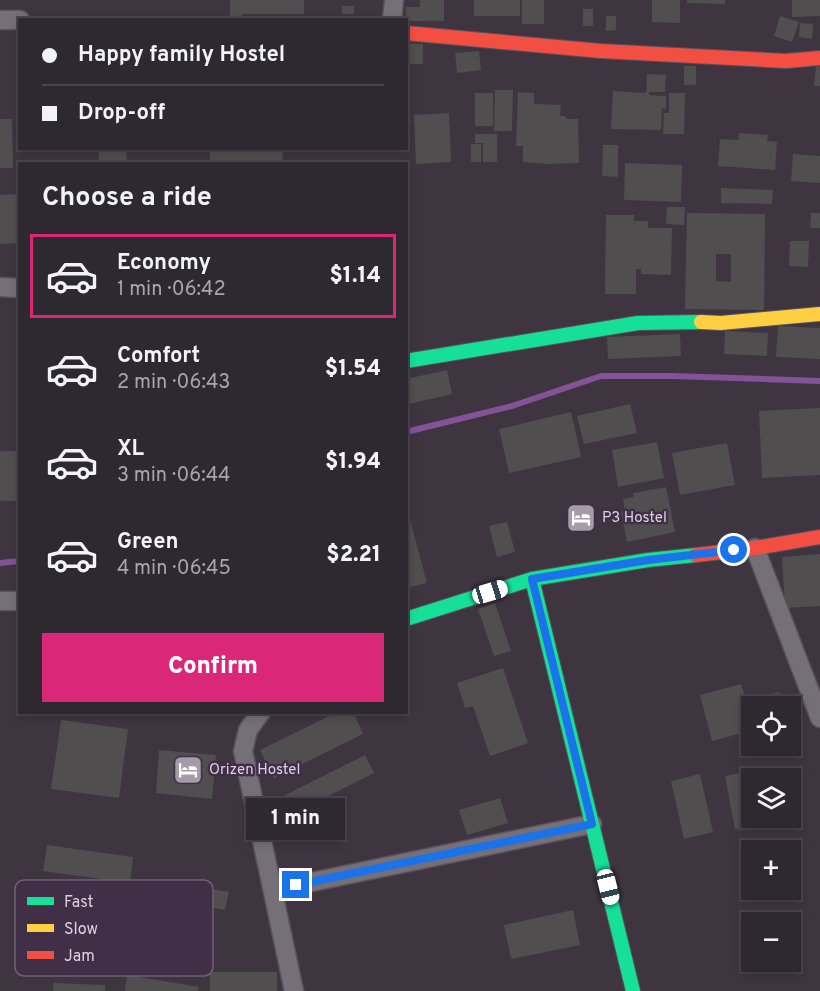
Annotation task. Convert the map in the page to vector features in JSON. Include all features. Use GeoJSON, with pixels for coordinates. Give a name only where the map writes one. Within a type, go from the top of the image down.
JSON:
{"type":"FeatureCollection","features":[{"type":"Feature","properties":{"kind":"street"},"geometry":{"type":"LineString","coordinates":[[392,18],[394,0]]}},
{"type":"Feature","properties":{"kind":"street"},"geometry":{"type":"LineString","coordinates":[[0,20],[18,20]]}},
{"type":"Feature","properties":{"kind":"street"},"geometry":{"type":"LineString","coordinates":[[408,33],[601,51],[786,61],[820,58]]}},
{"type":"Feature","properties":{"kind":"street"},"geometry":{"type":"LineString","coordinates":[[0,288],[18,288]]}},
{"type":"Feature","properties":{"kind":"street"},"geometry":{"type":"LineString","coordinates":[[408,361],[638,322],[721,322],[820,314]]}},
{"type":"Feature","properties":{"kind":"street"},"geometry":{"type":"LineString","coordinates":[[408,618],[532,579],[648,560],[755,548],[820,537]]}},
{"type":"Feature","properties":{"kind":"street"},"geometry":{"type":"LineString","coordinates":[[755,548],[820,718]]}},
{"type":"Feature","properties":{"kind":"street"},"geometry":{"type":"LineString","coordinates":[[532,579],[633,991]]}},
{"type":"Feature","properties":{"kind":"street"},"geometry":{"type":"LineString","coordinates":[[0,601],[18,601]]}},
{"type":"Feature","properties":{"kind":"street"},"geometry":{"type":"LineString","coordinates":[[260,714],[248,730],[243,751],[294,991]]}},
{"type":"Feature","properties":{"kind":"street"},"geometry":{"type":"LineString","coordinates":[[273,890],[592,824]]}},
{"type":"Feature","properties":{"kind":"building"},"geometry":{"type":"Polygon","coordinates":[[[230,0],[304,0],[304,14],[242,14],[242,18],[230,18],[230,0]]]}},
{"type":"Feature","properties":{"kind":"building"},"geometry":{"type":"Polygon","coordinates":[[[420,0],[444,0],[444,21],[408,21],[406,7],[420,7],[420,0]]]}},
{"type":"Feature","properties":{"kind":"building"},"geometry":{"type":"Polygon","coordinates":[[[474,0],[520,0],[520,16],[474,16],[474,0]]]}},
{"type":"Feature","properties":{"kind":"building"},"geometry":{"type":"Polygon","coordinates":[[[522,0],[544,0],[544,24],[522,24],[522,0]]]}},
{"type":"Feature","properties":{"kind":"building"},"geometry":{"type":"Polygon","coordinates":[[[652,0],[680,0],[680,23],[652,22],[652,0]]]}},
{"type":"Feature","properties":{"kind":"building"},"geometry":{"type":"Polygon","coordinates":[[[687,0],[725,0],[725,4],[687,3],[687,0]]]}},
{"type":"Feature","properties":{"kind":"building"},"geometry":{"type":"Polygon","coordinates":[[[792,0],[820,0],[820,16],[792,17],[792,0]]]}},
{"type":"Feature","properties":{"kind":"building"},"geometry":{"type":"Polygon","coordinates":[[[342,6],[354,6],[354,14],[342,14],[342,6]]]}},
{"type":"Feature","properties":{"kind":"building"},"geometry":{"type":"Polygon","coordinates":[[[583,9],[593,9],[593,26],[583,26],[583,9]]]}},
{"type":"Feature","properties":{"kind":"building"},"geometry":{"type":"Polygon","coordinates":[[[606,16],[616,16],[616,30],[606,31],[606,16]]]}},
{"type":"Feature","properties":{"kind":"building"},"geometry":{"type":"Polygon","coordinates":[[[780,16],[799,22],[792,42],[774,36],[780,16]]]}},
{"type":"Feature","properties":{"kind":"building"},"geometry":{"type":"Polygon","coordinates":[[[800,23],[813,24],[812,39],[799,37],[800,23]]]}},
{"type":"Feature","properties":{"kind":"building"},"geometry":{"type":"Polygon","coordinates":[[[410,44],[423,44],[423,64],[410,64],[410,44]]]}},
{"type":"Feature","properties":{"kind":"building"},"geometry":{"type":"Polygon","coordinates":[[[479,51],[481,70],[457,73],[455,53],[479,51]]]}},
{"type":"Feature","properties":{"kind":"building"},"geometry":{"type":"Polygon","coordinates":[[[684,66],[696,66],[696,85],[684,85],[684,66]]]}},
{"type":"Feature","properties":{"kind":"building"},"geometry":{"type":"Polygon","coordinates":[[[816,66],[820,67],[820,86],[814,86],[816,66]]]}},
{"type":"Feature","properties":{"kind":"building"},"geometry":{"type":"Polygon","coordinates":[[[647,74],[666,75],[665,92],[649,92],[649,95],[666,96],[666,109],[662,108],[661,130],[611,129],[613,91],[646,93],[647,74]]]}},
{"type":"Feature","properties":{"kind":"building"},"geometry":{"type":"Polygon","coordinates":[[[495,90],[513,90],[512,131],[494,131],[495,90]]]}},
{"type":"Feature","properties":{"kind":"building"},"geometry":{"type":"Polygon","coordinates":[[[518,92],[534,93],[534,104],[561,105],[560,116],[565,116],[567,119],[578,119],[579,163],[523,162],[523,146],[516,146],[518,92]]]}},
{"type":"Feature","properties":{"kind":"building"},"geometry":{"type":"Polygon","coordinates":[[[475,93],[493,93],[493,126],[475,126],[475,93]]]}},
{"type":"Feature","properties":{"kind":"building"},"geometry":{"type":"Polygon","coordinates":[[[669,93],[685,93],[684,134],[663,134],[664,113],[669,113],[669,93]]]}},
{"type":"Feature","properties":{"kind":"building"},"geometry":{"type":"Polygon","coordinates":[[[449,113],[451,162],[416,164],[414,115],[449,113]]]}},
{"type":"Feature","properties":{"kind":"building"},"geometry":{"type":"Polygon","coordinates":[[[0,119],[12,119],[13,168],[0,168],[0,119]]]}},
{"type":"Feature","properties":{"kind":"building"},"geometry":{"type":"Polygon","coordinates":[[[739,133],[768,135],[767,141],[777,142],[775,170],[718,166],[720,139],[738,140],[739,133]]]}},
{"type":"Feature","properties":{"kind":"building"},"geometry":{"type":"Polygon","coordinates":[[[475,134],[497,134],[497,162],[483,162],[483,143],[475,143],[475,134]]]}},
{"type":"Feature","properties":{"kind":"building"},"geometry":{"type":"Polygon","coordinates":[[[471,144],[481,144],[481,162],[471,162],[471,144]]]}},
{"type":"Feature","properties":{"kind":"building"},"geometry":{"type":"Polygon","coordinates":[[[603,145],[618,145],[618,177],[602,176],[603,145]]]}},
{"type":"Feature","properties":{"kind":"building"},"geometry":{"type":"Polygon","coordinates":[[[98,150],[126,150],[127,162],[99,162],[98,150]]]}},
{"type":"Feature","properties":{"kind":"building"},"geometry":{"type":"Polygon","coordinates":[[[210,150],[283,150],[282,162],[210,162],[210,150]]]}},
{"type":"Feature","properties":{"kind":"building"},"geometry":{"type":"Polygon","coordinates":[[[793,154],[820,156],[820,183],[791,181],[793,154]]]}},
{"type":"Feature","properties":{"kind":"building"},"geometry":{"type":"Polygon","coordinates":[[[625,163],[682,165],[681,202],[624,200],[625,163]]]}},
{"type":"Feature","properties":{"kind":"building"},"geometry":{"type":"Polygon","coordinates":[[[721,188],[773,190],[772,204],[721,203],[721,188]]]}},
{"type":"Feature","properties":{"kind":"building"},"geometry":{"type":"Polygon","coordinates":[[[18,194],[18,243],[0,244],[0,195],[18,194]]]}},
{"type":"Feature","properties":{"kind":"building"},"geometry":{"type":"Polygon","coordinates":[[[667,207],[685,207],[684,225],[666,224],[667,207]]]}},
{"type":"Feature","properties":{"kind":"building"},"geometry":{"type":"Polygon","coordinates":[[[687,213],[765,214],[764,310],[685,309],[687,213]],[[716,254],[716,281],[731,282],[731,254],[716,254]]]}},
{"type":"Feature","properties":{"kind":"building"},"geometry":{"type":"Polygon","coordinates":[[[811,213],[820,213],[820,228],[810,228],[811,213]]]}},
{"type":"Feature","properties":{"kind":"building"},"geometry":{"type":"Polygon","coordinates":[[[606,215],[634,215],[634,221],[648,221],[648,228],[672,228],[671,275],[641,274],[641,269],[636,269],[636,294],[605,294],[606,215]]]}},
{"type":"Feature","properties":{"kind":"building"},"geometry":{"type":"Polygon","coordinates":[[[790,241],[809,241],[808,267],[789,266],[790,241]]]}},
{"type":"Feature","properties":{"kind":"building"},"geometry":{"type":"Polygon","coordinates":[[[778,326],[820,328],[820,359],[776,357],[778,326]]]}},
{"type":"Feature","properties":{"kind":"building"},"geometry":{"type":"Polygon","coordinates":[[[725,331],[768,333],[767,356],[724,354],[725,331]]]}},
{"type":"Feature","properties":{"kind":"building"},"geometry":{"type":"Polygon","coordinates":[[[680,334],[681,356],[608,359],[607,337],[680,334]]]}},
{"type":"Feature","properties":{"kind":"building"},"geometry":{"type":"Polygon","coordinates":[[[447,370],[452,394],[409,404],[408,379],[447,370]]]}},
{"type":"Feature","properties":{"kind":"building"},"geometry":{"type":"Polygon","coordinates":[[[630,404],[637,433],[584,444],[577,416],[630,404]]]}},
{"type":"Feature","properties":{"kind":"building"},"geometry":{"type":"Polygon","coordinates":[[[820,408],[820,475],[762,478],[759,411],[820,408]]]}},
{"type":"Feature","properties":{"kind":"building"},"geometry":{"type":"Polygon","coordinates":[[[571,412],[581,457],[509,473],[499,429],[571,412]]]}},
{"type":"Feature","properties":{"kind":"building"},"geometry":{"type":"Polygon","coordinates":[[[657,442],[664,478],[618,487],[612,450],[657,442]]]}},
{"type":"Feature","properties":{"kind":"building"},"geometry":{"type":"Polygon","coordinates":[[[727,443],[735,485],[680,495],[672,453],[727,443]]]}},
{"type":"Feature","properties":{"kind":"building"},"geometry":{"type":"Polygon","coordinates":[[[0,451],[18,451],[18,501],[0,501],[0,451]]]}},
{"type":"Feature","properties":{"kind":"building"},"geometry":{"type":"Polygon","coordinates":[[[666,487],[675,532],[627,542],[621,512],[625,511],[623,499],[634,497],[633,493],[666,487]]]}},
{"type":"Feature","properties":{"kind":"building"},"geometry":{"type":"Polygon","coordinates":[[[408,512],[427,583],[408,588],[408,512]]]}},
{"type":"Feature","properties":{"kind":"building"},"geometry":{"type":"Polygon","coordinates":[[[507,522],[515,552],[497,557],[489,526],[507,522]]]}},
{"type":"Feature","properties":{"kind":"building"},"geometry":{"type":"Polygon","coordinates":[[[820,554],[820,606],[785,608],[782,557],[820,554]]]}},
{"type":"Feature","properties":{"kind":"building"},"geometry":{"type":"Polygon","coordinates":[[[495,603],[511,651],[494,656],[478,609],[495,603]]]}},
{"type":"Feature","properties":{"kind":"building"},"geometry":{"type":"Polygon","coordinates":[[[503,668],[528,743],[490,756],[473,706],[465,708],[457,683],[503,668]]]}},
{"type":"Feature","properties":{"kind":"building"},"geometry":{"type":"Polygon","coordinates":[[[741,684],[745,696],[741,696],[741,733],[712,741],[700,695],[741,684]]]}},
{"type":"Feature","properties":{"kind":"building"},"geometry":{"type":"Polygon","coordinates":[[[779,692],[780,696],[764,696],[779,692]]]}},
{"type":"Feature","properties":{"kind":"building"},"geometry":{"type":"Polygon","coordinates":[[[333,714],[354,714],[363,734],[274,778],[260,750],[333,714]]]}},
{"type":"Feature","properties":{"kind":"building"},"geometry":{"type":"Polygon","coordinates":[[[61,720],[128,729],[119,798],[51,789],[61,720]]]}},
{"type":"Feature","properties":{"kind":"building"},"geometry":{"type":"Polygon","coordinates":[[[159,750],[216,755],[212,799],[156,793],[159,750]]]}},
{"type":"Feature","properties":{"kind":"building"},"geometry":{"type":"Polygon","coordinates":[[[365,755],[374,773],[277,822],[267,804],[365,755]]]}},
{"type":"Feature","properties":{"kind":"building"},"geometry":{"type":"Polygon","coordinates":[[[741,773],[741,828],[735,829],[725,776],[741,773]]]}},
{"type":"Feature","properties":{"kind":"building"},"geometry":{"type":"Polygon","coordinates":[[[700,774],[713,832],[684,839],[671,781],[700,774]]]}},
{"type":"Feature","properties":{"kind":"building"},"geometry":{"type":"Polygon","coordinates":[[[500,798],[508,823],[467,835],[459,810],[500,798]]]}},
{"type":"Feature","properties":{"kind":"building"},"geometry":{"type":"Polygon","coordinates":[[[47,845],[133,857],[130,880],[108,880],[43,871],[47,845]]]}},
{"type":"Feature","properties":{"kind":"building"},"geometry":{"type":"Polygon","coordinates":[[[213,889],[229,892],[225,910],[213,908],[213,889]]]}},
{"type":"Feature","properties":{"kind":"building"},"geometry":{"type":"Polygon","coordinates":[[[573,910],[580,945],[511,959],[504,925],[573,910]]]}},
{"type":"Feature","properties":{"kind":"building"},"geometry":{"type":"Polygon","coordinates":[[[213,972],[277,972],[277,991],[210,991],[210,976],[213,976],[213,972]]]}},
{"type":"Feature","properties":{"kind":"building"},"geometry":{"type":"Polygon","coordinates":[[[127,976],[199,987],[198,991],[125,991],[127,976]]]}},
{"type":"Feature","properties":{"kind":"building"},"geometry":{"type":"Polygon","coordinates":[[[54,983],[105,985],[105,991],[53,991],[54,983]]]}},
{"type":"Feature","properties":{"kind":"waterway"},"geometry":{"type":"LineString","coordinates":[[408,432],[512,406],[601,376],[820,381]]}},
{"type":"Feature","properties":{"kind":"waterway"},"geometry":{"type":"LineString","coordinates":[[0,563],[18,561]]}},
{"type":"Feature","properties":{"kind":"traffic: fast"},"geometry":{"type":"LineString","coordinates":[[408,361],[638,323],[701,322]]}},
{"type":"Feature","properties":{"kind":"traffic: fast"},"geometry":{"type":"LineString","coordinates":[[408,618],[532,579],[648,560],[696,555]]}},
{"type":"Feature","properties":{"kind":"traffic: fast"},"geometry":{"type":"LineString","coordinates":[[532,579],[633,991]]}},
{"type":"Feature","properties":{"kind":"traffic: slow"},"geometry":{"type":"LineString","coordinates":[[701,322],[721,323],[820,314]]}},
{"type":"Feature","properties":{"kind":"traffic: jam"},"geometry":{"type":"LineString","coordinates":[[408,33],[601,51],[786,61],[820,58]]}},
{"type":"Feature","properties":{"kind":"traffic: jam"},"geometry":{"type":"LineString","coordinates":[[696,555],[820,537]]}},
{"type":"Feature","properties":{"kind":"place","name":"P3 Hostel"},"geometry":{"type":"Point","coordinates":[581,518]}},
{"type":"Feature","properties":{"kind":"place","name":"Orizen Hostel"},"geometry":{"type":"Point","coordinates":[188,770]}},
{"type":"Feature","properties":{"kind":"route"},"geometry":{"type":"LineString","coordinates":[[296,885],[592,824],[532,579],[648,560],[734,550]]}}]}
